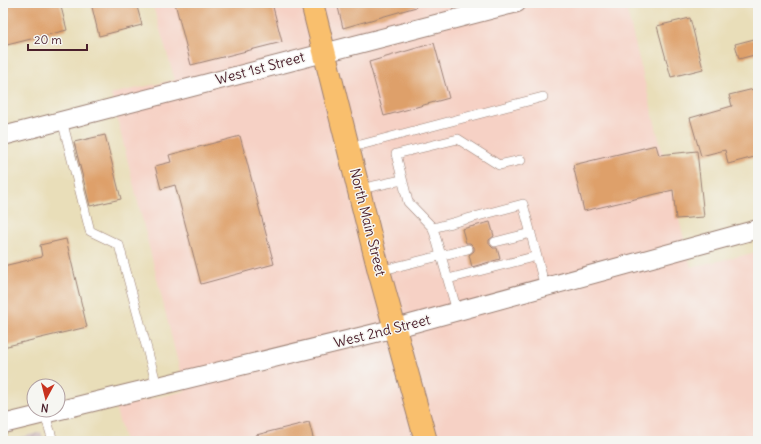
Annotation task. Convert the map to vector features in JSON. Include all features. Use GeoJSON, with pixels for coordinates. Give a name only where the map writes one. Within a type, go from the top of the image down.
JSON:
{"type":"FeatureCollection","features":[{"type":"Feature","properties":{"kind":"main road","name":"North Main Street"},"geometry":{"type":"LineString","coordinates":[[312,3],[360,189],[379,271],[426,441]]}},
{"type":"Feature","properties":{"kind":"street","name":"West 1st Street"},"geometry":{"type":"LineString","coordinates":[[3,136],[517,3]]}},
{"type":"Feature","properties":{"kind":"street","name":"West 2nd Street"},"geometry":{"type":"LineString","coordinates":[[66,409],[396,328],[758,229]]}},
{"type":"Feature","properties":{"kind":"street","name":"West 2nd Street"},"geometry":{"type":"LineString","coordinates":[[3,424],[29,418]]}},
{"type":"Feature","properties":{"kind":"lane"},"geometry":{"type":"LineString","coordinates":[[349,148],[543,97]]}},
{"type":"Feature","properties":{"kind":"lane"},"geometry":{"type":"LineString","coordinates":[[62,120],[90,231],[119,245],[157,386]]}},
{"type":"Feature","properties":{"kind":"lane"},"geometry":{"type":"LineString","coordinates":[[458,311],[433,228],[408,202],[396,154],[458,139],[499,165],[521,160]]}},
{"type":"Feature","properties":{"kind":"lane"},"geometry":{"type":"LineString","coordinates":[[360,189],[402,180]]}},
{"type":"Feature","properties":{"kind":"lane"},"geometry":{"type":"LineString","coordinates":[[433,228],[523,204],[536,256],[546,287]]}},
{"type":"Feature","properties":{"kind":"lane"},"geometry":{"type":"LineString","coordinates":[[495,242],[531,232]]}},
{"type":"Feature","properties":{"kind":"lane"},"geometry":{"type":"LineString","coordinates":[[379,271],[468,249]]}},
{"type":"Feature","properties":{"kind":"lane"},"geometry":{"type":"LineString","coordinates":[[448,279],[536,256]]}},
{"type":"Feature","properties":{"kind":"lane"},"geometry":{"type":"LineString","coordinates":[[47,418],[53,441]]}},
{"type":"Feature","properties":{"kind":"shaded area"},"geometry":{"type":"Polygon","coordinates":[[[152,3],[625,3],[691,267],[758,252],[758,441],[125,441],[115,407],[185,391],[111,94],[175,80],[152,3]]]}},
{"type":"Feature","properties":{"kind":"shaded area"},"geometry":{"type":"Polygon","coordinates":[[[41,432],[44,441],[7,441],[41,432]]]}},
{"type":"Feature","properties":{"kind":"building"},"geometry":{"type":"Polygon","coordinates":[[[3,3],[60,3],[67,30],[3,46],[3,3]]]}},
{"type":"Feature","properties":{"kind":"building"},"geometry":{"type":"Polygon","coordinates":[[[91,3],[136,3],[142,25],[99,36],[91,3]]]}},
{"type":"Feature","properties":{"kind":"building"},"geometry":{"type":"Polygon","coordinates":[[[175,3],[272,3],[282,42],[191,65],[175,3]]]}},
{"type":"Feature","properties":{"kind":"building"},"geometry":{"type":"Polygon","coordinates":[[[337,3],[415,3],[416,7],[343,28],[337,3]]]}},
{"type":"Feature","properties":{"kind":"building"},"geometry":{"type":"Polygon","coordinates":[[[690,18],[703,69],[671,77],[657,26],[690,18]]]}},
{"type":"Feature","properties":{"kind":"building"},"geometry":{"type":"Polygon","coordinates":[[[758,38],[758,54],[739,59],[735,44],[758,38]]]}},
{"type":"Feature","properties":{"kind":"building"},"geometry":{"type":"Polygon","coordinates":[[[434,43],[449,98],[384,116],[369,62],[434,43]]]}},
{"type":"Feature","properties":{"kind":"building"},"geometry":{"type":"Polygon","coordinates":[[[758,88],[758,156],[728,164],[725,150],[701,156],[690,118],[732,106],[729,95],[758,88]]]}},
{"type":"Feature","properties":{"kind":"building"},"geometry":{"type":"Polygon","coordinates":[[[105,135],[121,199],[90,206],[74,142],[105,135]]]}},
{"type":"Feature","properties":{"kind":"building"},"geometry":{"type":"Polygon","coordinates":[[[240,136],[274,264],[201,284],[175,185],[161,189],[155,166],[171,162],[169,155],[240,136]]]}},
{"type":"Feature","properties":{"kind":"building"},"geometry":{"type":"Polygon","coordinates":[[[656,145],[659,155],[697,151],[704,217],[676,219],[673,190],[584,211],[573,165],[656,145]]]}},
{"type":"Feature","properties":{"kind":"building"},"geometry":{"type":"Polygon","coordinates":[[[490,222],[494,236],[489,240],[489,244],[493,248],[497,248],[500,259],[472,267],[469,255],[474,251],[474,247],[470,243],[466,243],[462,229],[490,222]]]}},
{"type":"Feature","properties":{"kind":"building"},"geometry":{"type":"Polygon","coordinates":[[[66,239],[87,327],[3,347],[3,266],[42,257],[40,245],[66,239]]]}},
{"type":"Feature","properties":{"kind":"building"},"geometry":{"type":"Polygon","coordinates":[[[309,422],[314,441],[257,441],[256,435],[309,422]]]}}]}
